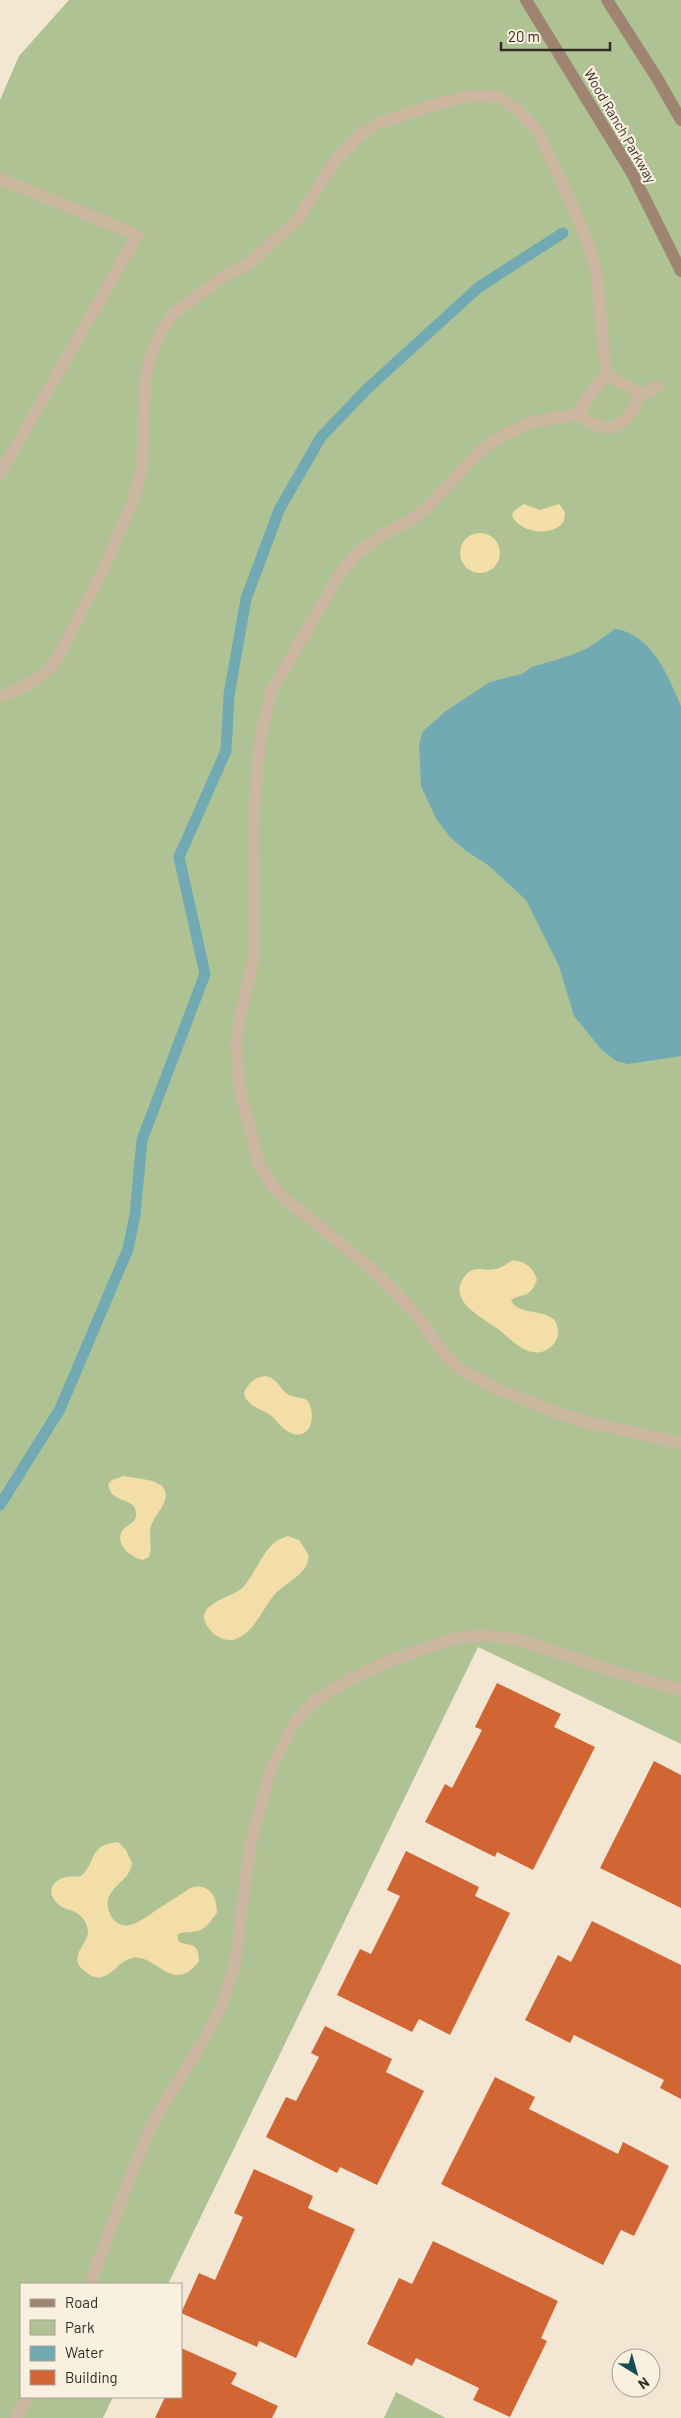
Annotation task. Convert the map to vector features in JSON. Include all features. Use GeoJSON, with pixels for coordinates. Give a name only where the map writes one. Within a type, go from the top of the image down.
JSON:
{"type":"FeatureCollection","features":[{"type":"Feature","properties":{"kind":"main road","name":"Wood Ranch Parkway"},"geometry":{"type":"LineString","coordinates":[[526,0],[632,173],[681,271]]}},
{"type":"Feature","properties":{"kind":"main road"},"geometry":{"type":"LineString","coordinates":[[607,0],[657,78],[681,120]]}},
{"type":"Feature","properties":{"kind":"lane"},"geometry":{"type":"LineString","coordinates":[[0,698],[42,676],[56,661],[103,570],[134,499],[142,468],[145,382],[150,357],[161,331],[174,313],[226,275],[247,265],[298,219],[335,161],[360,135],[379,123],[440,103],[471,96],[496,96],[519,111],[538,132],[574,208],[592,254],[597,278],[606,374],[584,402],[578,414]]}},
{"type":"Feature","properties":{"kind":"lane"},"geometry":{"type":"LineString","coordinates":[[0,179],[137,235],[0,474]]}},
{"type":"Feature","properties":{"kind":"lane"},"geometry":{"type":"LineString","coordinates":[[606,374],[618,379],[640,397]]}},
{"type":"Feature","properties":{"kind":"lane"},"geometry":{"type":"LineString","coordinates":[[657,386],[640,397],[633,412],[618,426],[604,428],[592,425],[578,414],[529,423],[502,436],[479,452],[427,508],[411,520],[380,536],[359,552],[342,570],[271,692],[260,741],[253,823],[254,957],[239,1021],[236,1064],[259,1165],[272,1185],[371,1268],[415,1313],[444,1354],[458,1368],[498,1389],[558,1413],[586,1422],[681,1443]]}},
{"type":"Feature","properties":{"kind":"lane"},"geometry":{"type":"LineString","coordinates":[[90,2283],[127,2184],[154,2122],[207,2034],[222,2005],[235,1963],[250,1846],[268,1778],[294,1723],[315,1700],[386,1662],[452,1639],[484,1635],[523,1640],[626,1675],[681,1690]]}},
{"type":"Feature","properties":{"kind":"lane"},"geometry":{"type":"LineString","coordinates":[[16,2418],[27,2398]]}},
{"type":"Feature","properties":{"kind":"green space"},"geometry":{"type":"Polygon","coordinates":[[[69,0],[681,0],[681,1744],[478,1647],[168,2283],[20,2283],[20,2398],[113,2398],[103,2418],[0,2418],[0,100],[19,56],[69,0]]]}},
{"type":"Feature","properties":{"kind":"green space"},"geometry":{"type":"Polygon","coordinates":[[[396,2392],[446,2418],[384,2418],[396,2392]]]}},
{"type":"Feature","properties":{"kind":"sand"},"geometry":{"type":"Polygon","coordinates":[[[524,504],[540,510],[559,504],[565,512],[564,521],[552,530],[536,531],[528,529],[521,526],[512,515],[514,511],[524,504]]]}},
{"type":"Feature","properties":{"kind":"sand"},"geometry":{"type":"Polygon","coordinates":[[[484,533],[491,536],[497,542],[500,553],[499,561],[491,570],[484,573],[476,573],[469,570],[461,561],[460,549],[463,542],[472,534],[484,533]]]}},
{"type":"Feature","properties":{"kind":"sand"},"geometry":{"type":"Polygon","coordinates":[[[513,1260],[528,1266],[537,1280],[529,1293],[511,1300],[515,1306],[551,1317],[556,1322],[558,1332],[554,1344],[544,1351],[529,1351],[516,1344],[468,1307],[460,1293],[460,1285],[468,1272],[476,1269],[492,1270],[502,1267],[513,1260]]]}},
{"type":"Feature","properties":{"kind":"sand"},"geometry":{"type":"Polygon","coordinates":[[[265,1376],[275,1380],[288,1395],[308,1401],[312,1414],[307,1431],[302,1434],[289,1432],[269,1414],[253,1406],[247,1400],[244,1392],[248,1386],[255,1379],[265,1376]]]}},
{"type":"Feature","properties":{"kind":"sand"},"geometry":{"type":"Polygon","coordinates":[[[124,1476],[154,1482],[161,1485],[165,1490],[166,1496],[163,1505],[151,1526],[149,1557],[143,1560],[126,1551],[121,1543],[121,1533],[133,1522],[136,1512],[131,1504],[113,1495],[108,1484],[112,1480],[124,1476]]]}},
{"type":"Feature","properties":{"kind":"sand"},"geometry":{"type":"Polygon","coordinates":[[[288,1536],[299,1540],[308,1554],[305,1568],[276,1593],[254,1625],[243,1636],[230,1640],[220,1638],[214,1634],[204,1620],[207,1610],[211,1605],[240,1590],[267,1550],[280,1539],[288,1536]]]}},
{"type":"Feature","properties":{"kind":"sand"},"geometry":{"type":"Polygon","coordinates":[[[118,1842],[126,1850],[132,1863],[129,1873],[111,1892],[108,1900],[111,1916],[117,1922],[123,1925],[136,1923],[190,1888],[202,1887],[210,1891],[213,1896],[217,1913],[209,1923],[203,1929],[177,1935],[179,1942],[194,1946],[198,1951],[199,1961],[189,1971],[180,1975],[172,1974],[147,1960],[138,1958],[129,1959],[109,1974],[99,1978],[93,1977],[80,1967],[77,1956],[87,1935],[87,1925],[80,1915],[60,1906],[54,1900],[51,1892],[52,1888],[61,1879],[81,1876],[101,1847],[118,1842]]]}},
{"type":"Feature","properties":{"kind":"water"},"geometry":{"type":"Polygon","coordinates":[[[615,629],[639,639],[649,648],[664,670],[681,706],[681,1056],[628,1064],[616,1061],[601,1049],[574,1016],[559,966],[526,900],[488,865],[466,851],[450,837],[437,820],[421,786],[419,744],[423,731],[446,711],[490,682],[522,674],[532,667],[572,655],[588,648],[615,629]]]}},
{"type":"Feature","properties":{"kind":"building"},"geometry":{"type":"Polygon","coordinates":[[[497,1683],[561,1714],[554,1727],[595,1747],[533,1870],[497,1852],[495,1857],[425,1822],[445,1784],[452,1788],[482,1730],[475,1727],[497,1683]]]}},
{"type":"Feature","properties":{"kind":"building"},"geometry":{"type":"Polygon","coordinates":[[[654,1761],[681,1775],[681,1908],[600,1868],[654,1761]]]}},
{"type":"Feature","properties":{"kind":"building"},"geometry":{"type":"Polygon","coordinates":[[[406,1851],[479,1887],[475,1896],[510,1913],[450,2035],[419,2019],[412,2032],[337,1995],[360,1949],[371,1954],[400,1896],[387,1890],[406,1851]]]}},
{"type":"Feature","properties":{"kind":"building"},"geometry":{"type":"Polygon","coordinates":[[[592,1921],[681,1965],[681,2099],[660,2088],[664,2080],[574,2035],[570,2043],[525,2020],[558,1955],[571,1962],[592,1921]]]}},
{"type":"Feature","properties":{"kind":"building"},"geometry":{"type":"Polygon","coordinates":[[[325,2026],[392,2059],[386,2072],[424,2091],[377,2185],[340,2167],[337,2173],[266,2137],[286,2097],[296,2101],[319,2057],[311,2053],[325,2026]]]}},
{"type":"Feature","properties":{"kind":"building"},"geometry":{"type":"Polygon","coordinates":[[[495,2077],[535,2097],[529,2109],[618,2154],[623,2142],[669,2166],[634,2236],[621,2230],[603,2265],[441,2184],[495,2077]]]}},
{"type":"Feature","properties":{"kind":"building"},"geometry":{"type":"Polygon","coordinates":[[[254,2169],[313,2196],[308,2208],[355,2229],[296,2358],[259,2341],[257,2347],[182,2313],[199,2273],[215,2280],[243,2217],[234,2213],[254,2169]]]}},
{"type":"Feature","properties":{"kind":"building"},"geometry":{"type":"Polygon","coordinates":[[[433,2241],[558,2301],[541,2338],[547,2341],[510,2417],[473,2400],[479,2388],[416,2358],[412,2366],[367,2344],[399,2278],[412,2284],[433,2241]]]}},
{"type":"Feature","properties":{"kind":"building"},"geometry":{"type":"Polygon","coordinates":[[[182,2348],[237,2373],[231,2384],[278,2406],[272,2418],[155,2418],[165,2398],[182,2398],[182,2348]]]}},
{"type":"Feature","properties":{"kind":"waterway"},"geometry":{"type":"LineString","coordinates":[[0,1505],[60,1409],[128,1249],[135,1215],[142,1140],[205,974],[179,857],[226,751],[229,695],[246,599],[279,510],[321,437],[368,388],[479,287],[563,233]]}}]}
